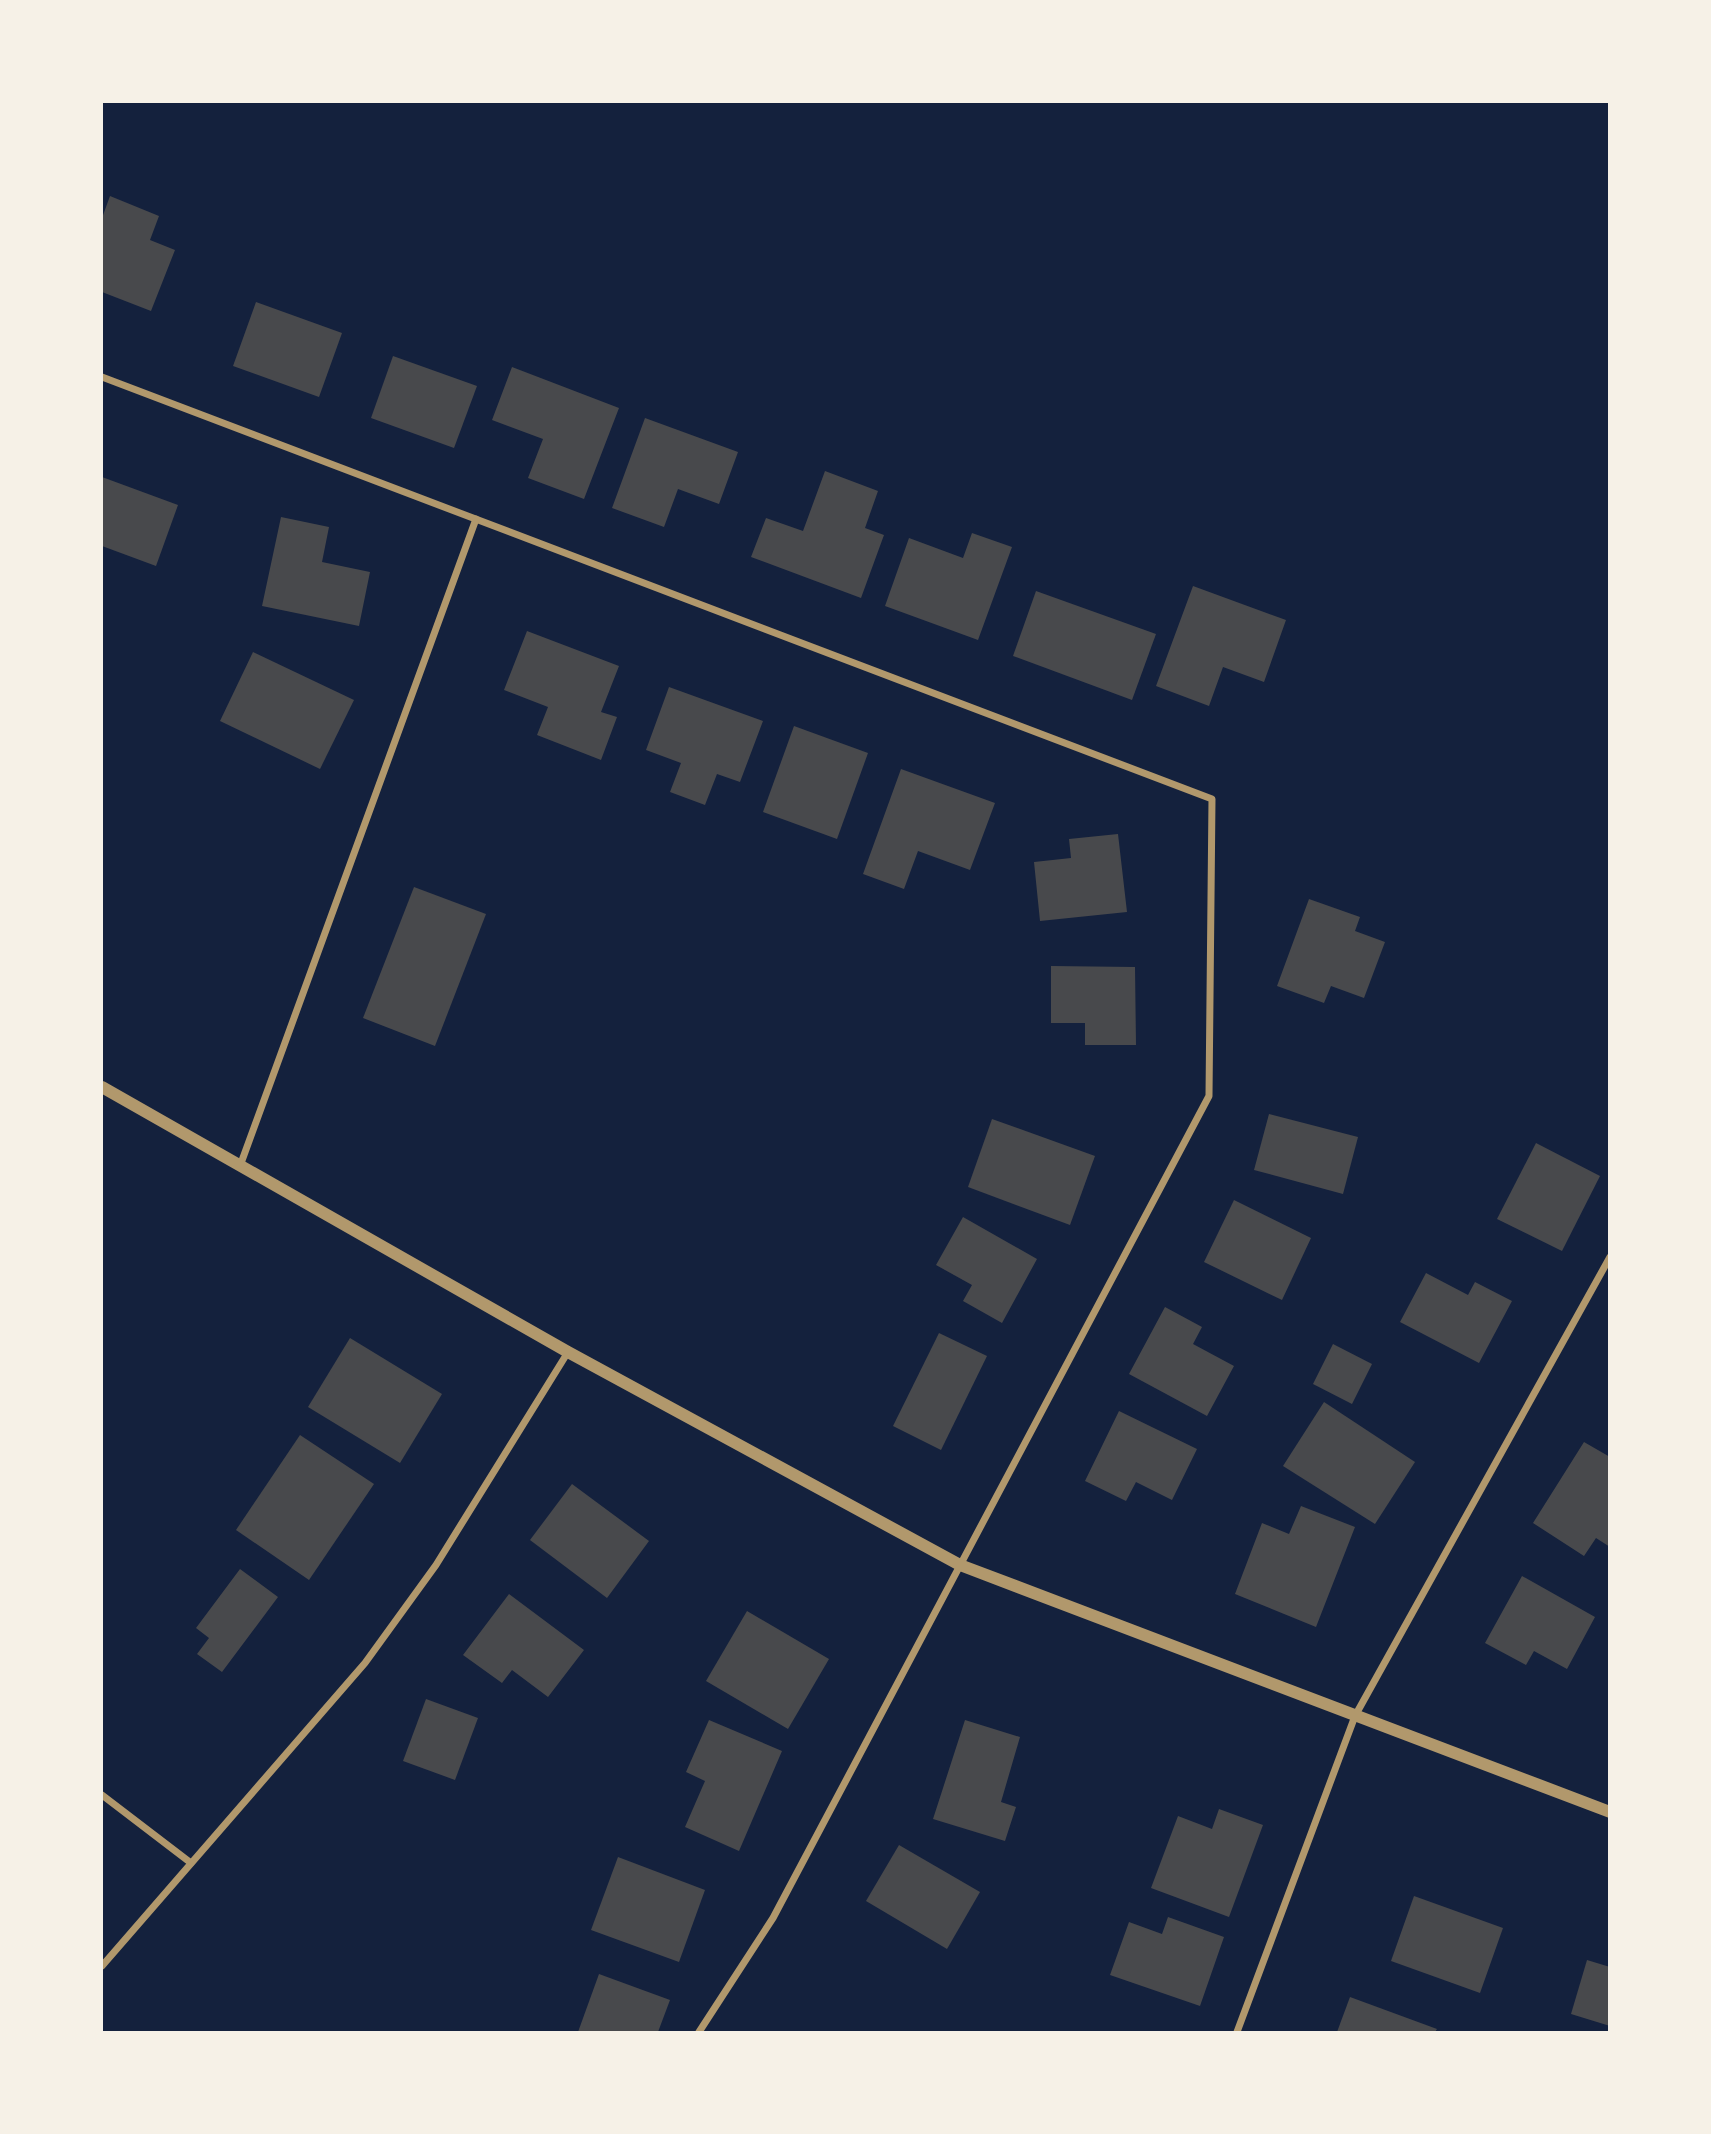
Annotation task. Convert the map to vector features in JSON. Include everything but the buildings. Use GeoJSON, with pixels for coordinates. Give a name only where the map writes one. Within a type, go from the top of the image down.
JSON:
{"type":"FeatureCollection","features":[{"type":"Feature","properties":{"kind":"street"},"geometry":{"type":"LineString","coordinates":[[102,377],[1212,799],[1209,1096],[773,1918],[699,2032]]}},
{"type":"Feature","properties":{"kind":"street"},"geometry":{"type":"LineString","coordinates":[[240,1166],[476,519]]}},
{"type":"Feature","properties":{"kind":"street"},"geometry":{"type":"LineString","coordinates":[[102,1087],[568,1352],[960,1565],[1609,1812]]}},
{"type":"Feature","properties":{"kind":"street"},"geometry":{"type":"LineString","coordinates":[[1237,2032],[1355,1716],[1609,1257]]}},
{"type":"Feature","properties":{"kind":"street"},"geometry":{"type":"LineString","coordinates":[[102,1966],[373,1652],[436,1565],[568,1352]]}},
{"type":"Feature","properties":{"kind":"street"},"geometry":{"type":"LineString","coordinates":[[102,1795],[191,1863]]}}]}
